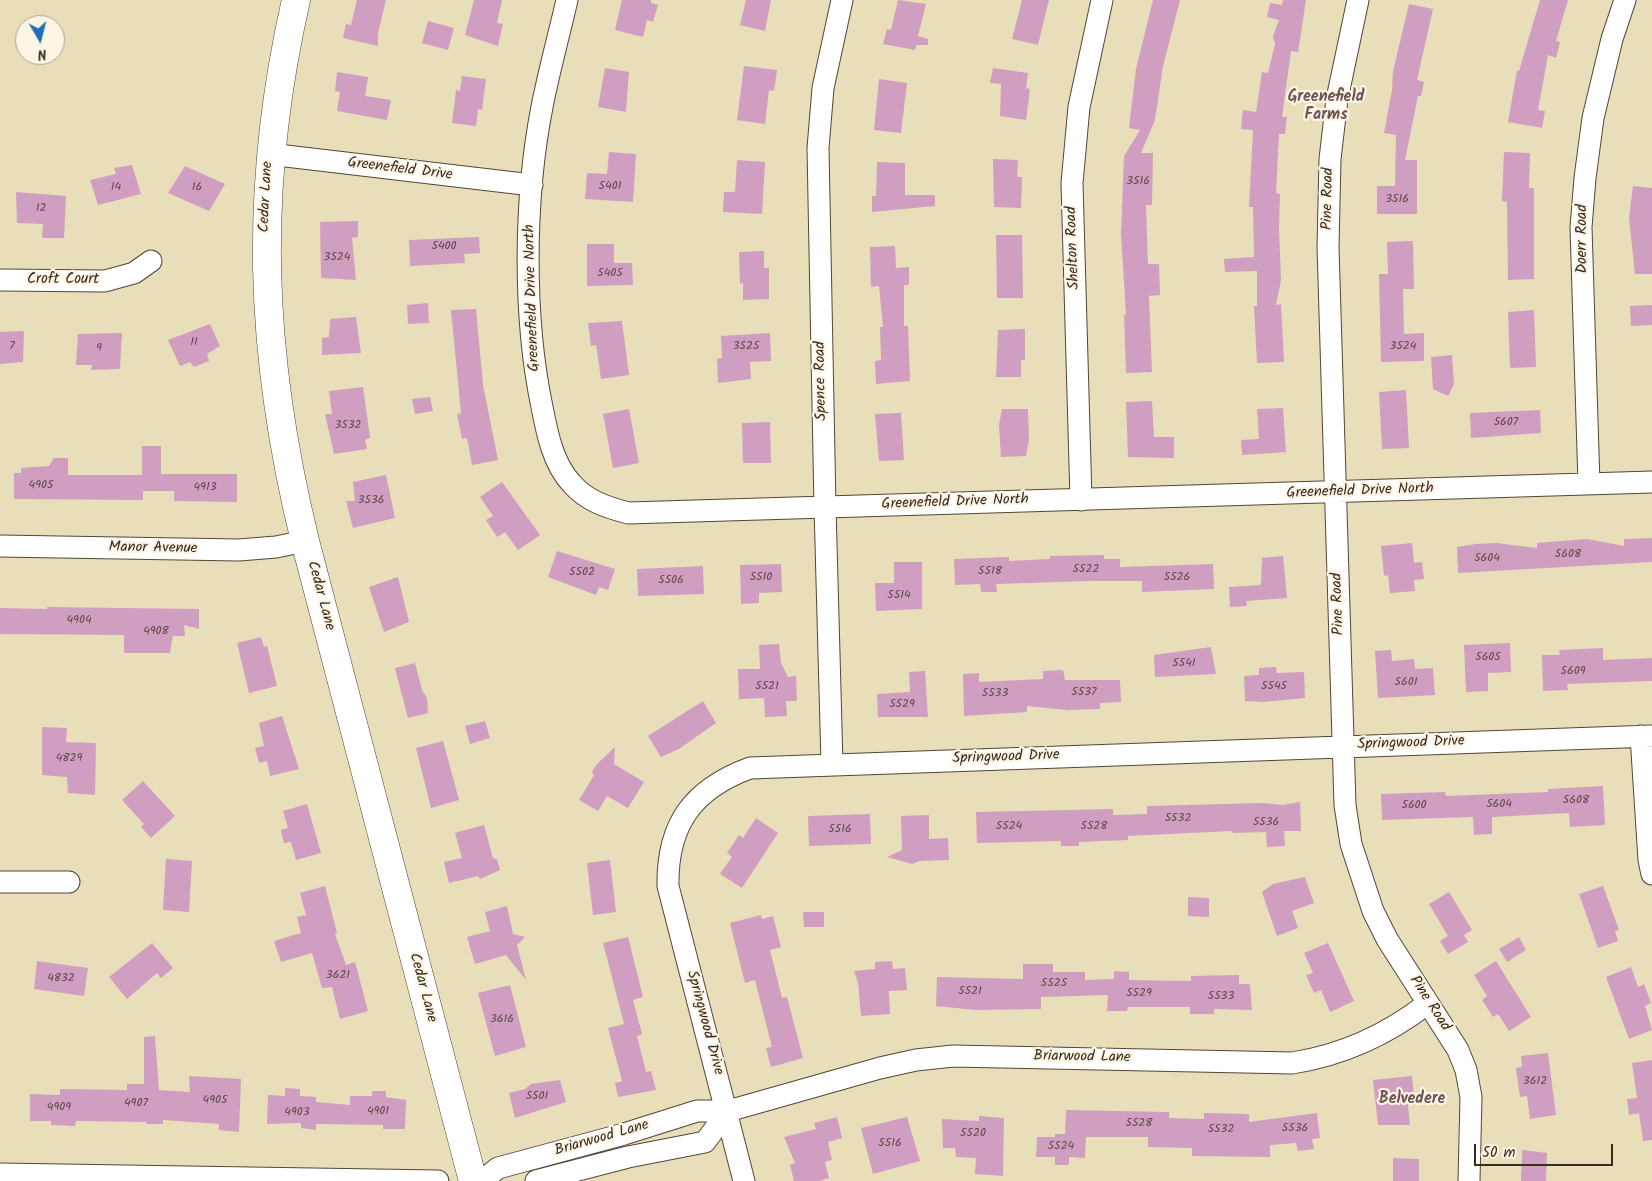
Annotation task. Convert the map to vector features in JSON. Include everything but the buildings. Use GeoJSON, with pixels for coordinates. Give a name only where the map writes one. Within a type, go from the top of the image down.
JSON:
{"type":"FeatureCollection","features":[{"type":"Feature","properties":{"kind":"main road","name":"Cedar Lane"},"geometry":{"type":"LineString","coordinates":[[296,0],[284,52],[269,154],[265,228],[267,300],[272,364],[284,445],[305,541],[473,1181]]}},
{"type":"Feature","properties":{"kind":"street","name":"Greenefield Drive North"},"geometry":{"type":"LineString","coordinates":[[567,0],[542,108],[532,186],[529,242],[532,340],[536,376],[547,430],[559,468],[571,484],[586,497],[604,507],[628,513],[1652,482]]}},
{"type":"Feature","properties":{"kind":"street","name":"Spence Road"},"geometry":{"type":"LineString","coordinates":[[832,764],[818,148],[823,88],[842,0]]}},
{"type":"Feature","properties":{"kind":"street","name":"Shelton Road"},"geometry":{"type":"LineString","coordinates":[[1081,500],[1072,183],[1079,107],[1102,0]]}},
{"type":"Feature","properties":{"kind":"street","name":"Pine Road"},"geometry":{"type":"LineString","coordinates":[[1358,0],[1337,99],[1330,159],[1328,247],[1346,805],[1351,844],[1362,882],[1387,939],[1458,1050],[1466,1070],[1471,1097],[1469,1181]]}},
{"type":"Feature","properties":{"kind":"street","name":"Doerr Road"},"geometry":{"type":"LineString","coordinates":[[1589,484],[1582,227],[1584,178],[1594,118],[1612,39],[1625,0]]}},
{"type":"Feature","properties":{"kind":"street","name":"Greenefield Drive"},"geometry":{"type":"LineString","coordinates":[[269,154],[532,186]]}},
{"type":"Feature","properties":{"kind":"street","name":"Croft Court"},"geometry":{"type":"LineString","coordinates":[[0,280],[104,281],[134,273],[152,261]]}},
{"type":"Feature","properties":{"kind":"street","name":"Manor Avenue"},"geometry":{"type":"LineString","coordinates":[[0,546],[239,550],[276,547],[305,541]]}},
{"type":"Feature","properties":{"kind":"street","name":"Springwood Drive"},"geometry":{"type":"LineString","coordinates":[[744,1181],[728,1111],[668,886],[668,864],[672,843],[680,822],[692,804],[707,789],[726,777],[750,768],[832,764],[1646,736]]}},
{"type":"Feature","properties":{"kind":"street"},"geometry":{"type":"LineString","coordinates":[[1646,736],[1649,860],[1652,874]]}},
{"type":"Feature","properties":{"kind":"street"},"geometry":{"type":"LineString","coordinates":[[0,882],[69,882]]}},
{"type":"Feature","properties":{"kind":"street","name":"Briarwood Lane"},"geometry":{"type":"LineString","coordinates":[[482,1181],[498,1168],[698,1112],[728,1111],[898,1064],[953,1056],[1292,1063],[1323,1058],[1377,1038],[1406,1020],[1428,1003]]}},
{"type":"Feature","properties":{"kind":"street","name":"Briarwood Lane"},"geometry":{"type":"LineString","coordinates":[[536,1181],[628,1157],[705,1142],[728,1111]]}},
{"type":"Feature","properties":{"kind":"street"},"geometry":{"type":"LineString","coordinates":[[0,1174],[438,1181]]}},
{"type":"Feature","properties":{"kind":"district","name":"Greenefield Farms"},"geometry":{"type":"Point","coordinates":[1326,107]}},
{"type":"Feature","properties":{"kind":"district","name":"Belvedere"},"geometry":{"type":"Point","coordinates":[1412,1100]}}]}
